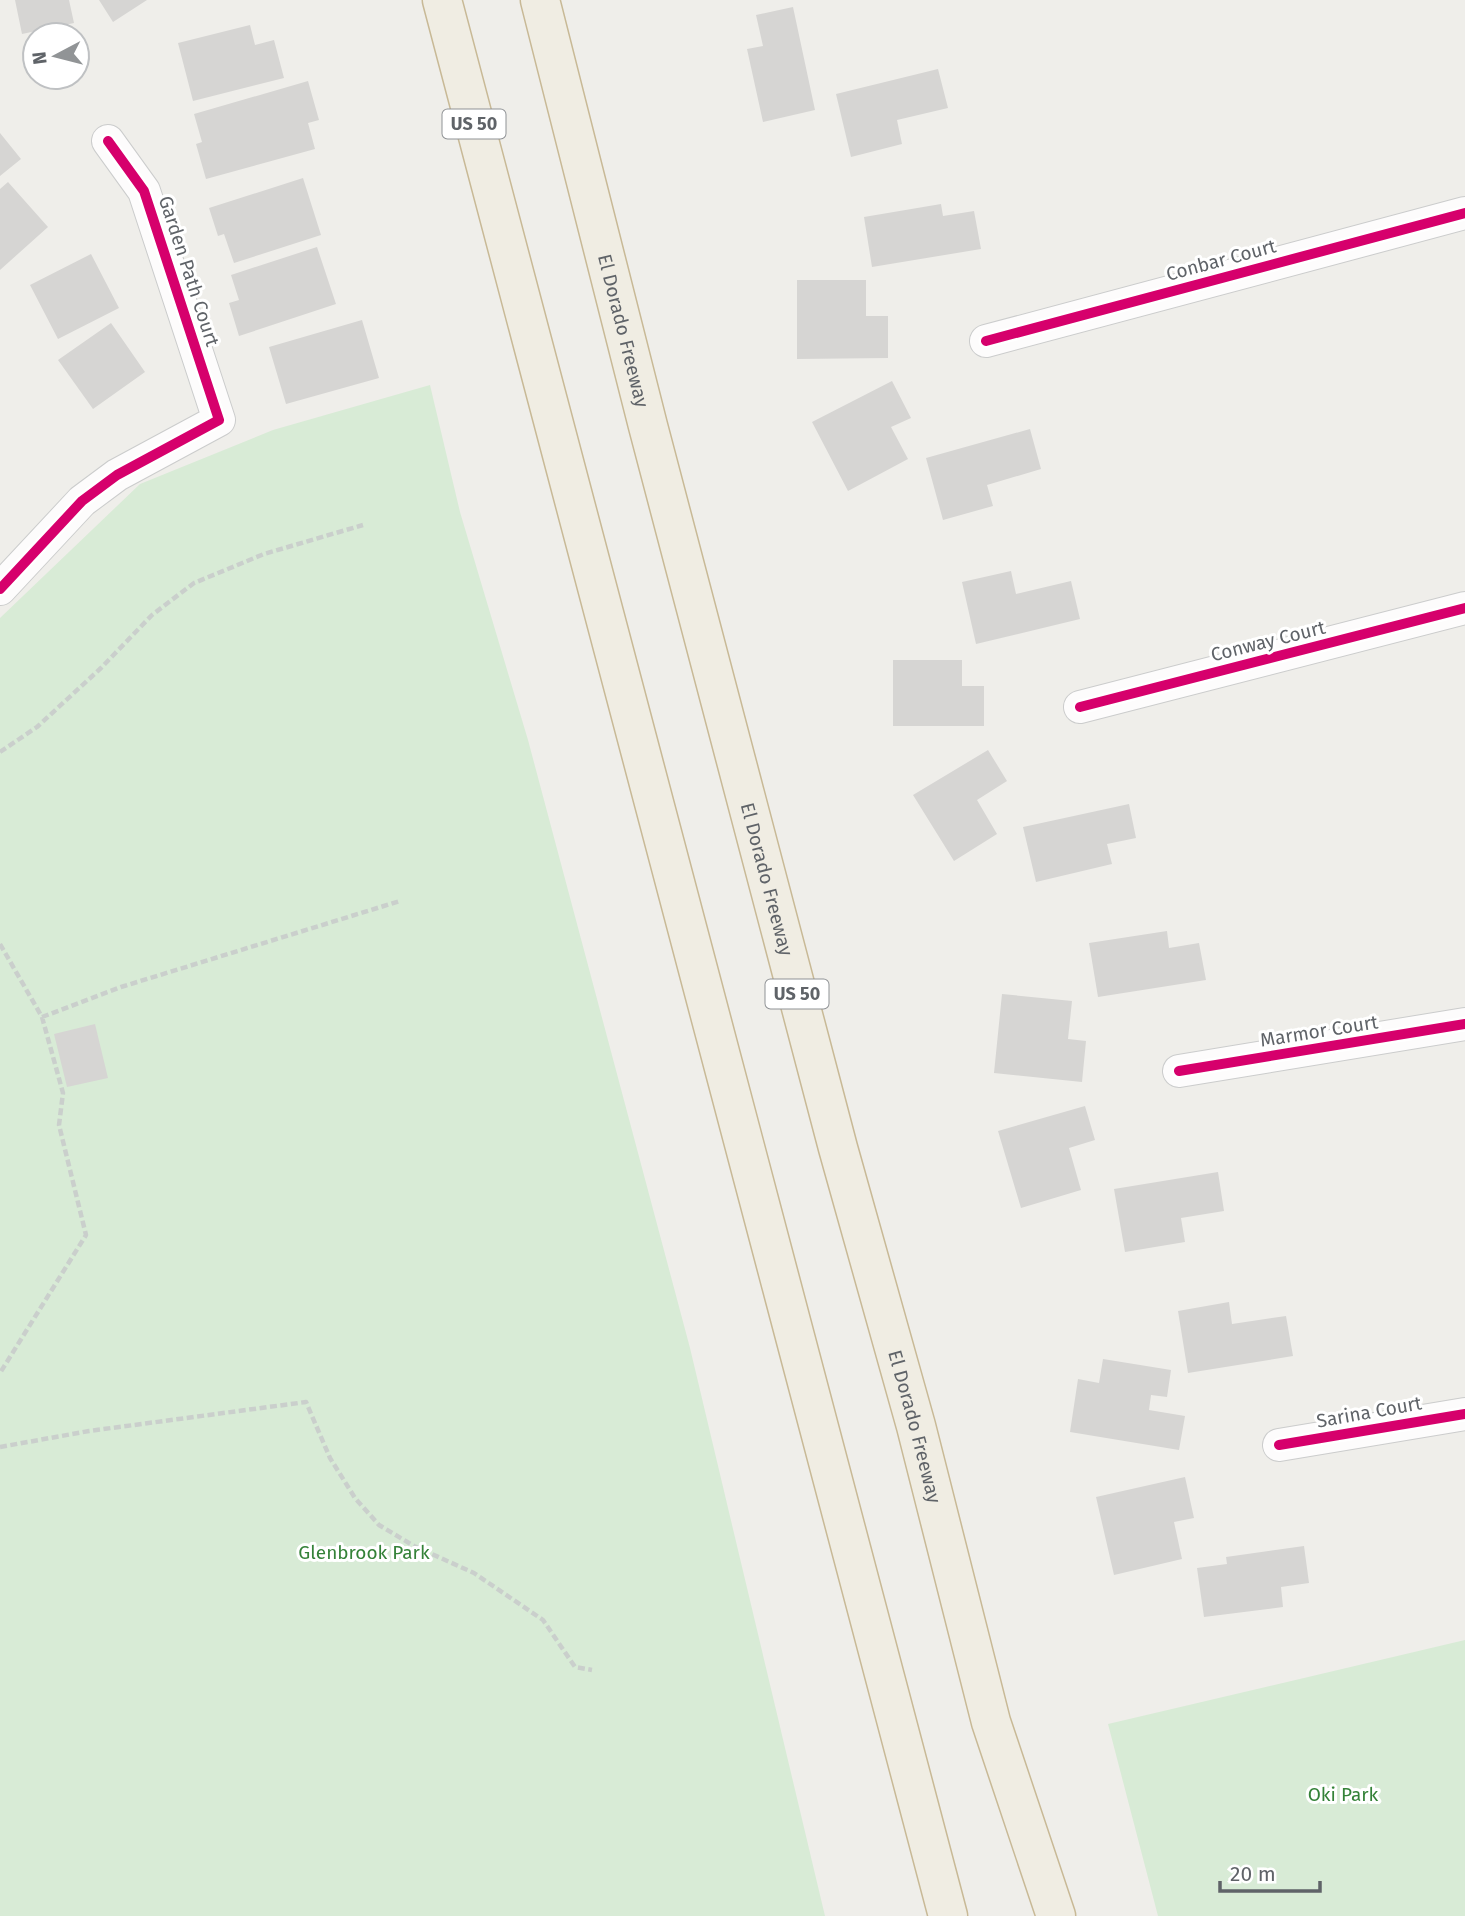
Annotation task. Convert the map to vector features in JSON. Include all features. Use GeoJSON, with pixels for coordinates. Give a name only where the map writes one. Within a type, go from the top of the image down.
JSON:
{"type":"FeatureCollection","features":[{"type":"Feature","properties":{"kind":"highway"},"geometry":{"type":"LineString","coordinates":[[423,0],[507,248]]}},
{"type":"Feature","properties":{"kind":"highway","name":"US 50"},"geometry":{"type":"LineString","coordinates":[[442,0],[948,1916]]}},
{"type":"Feature","properties":{"kind":"highway","name":"El Dorado Freeway"},"geometry":{"type":"LineString","coordinates":[[540,0],[655,452],[838,1149],[916,1426],[991,1722],[1056,1916]]}},
{"type":"Feature","properties":{"kind":"highway"},"geometry":{"type":"LineString","coordinates":[[550,0],[558,67]]}},
{"type":"Feature","properties":{"kind":"street","name":"Garden Path Court"},"geometry":{"type":"LineString","coordinates":[[0,589],[82,502],[117,475],[219,420],[144,191],[108,141]]}},
{"type":"Feature","properties":{"kind":"street","name":"Conbar Court"},"geometry":{"type":"LineString","coordinates":[[986,341],[1465,213]]}},
{"type":"Feature","properties":{"kind":"street","name":"Conway Court"},"geometry":{"type":"LineString","coordinates":[[1080,707],[1465,608]]}},
{"type":"Feature","properties":{"kind":"street","name":"Marmor Court"},"geometry":{"type":"LineString","coordinates":[[1179,1071],[1465,1024]]}},
{"type":"Feature","properties":{"kind":"street","name":"Sarina Court"},"geometry":{"type":"LineString","coordinates":[[1279,1445],[1465,1413]]}},
{"type":"Feature","properties":{"kind":"path"},"geometry":{"type":"LineString","coordinates":[[0,752],[37,727],[101,668],[152,615],[194,583],[264,554],[363,525]]}},
{"type":"Feature","properties":{"kind":"path"},"geometry":{"type":"LineString","coordinates":[[42,1017],[121,987],[400,901]]}},
{"type":"Feature","properties":{"kind":"path"},"geometry":{"type":"LineString","coordinates":[[0,944],[42,1017],[63,1093],[59,1125],[86,1236],[0,1373]]}},
{"type":"Feature","properties":{"kind":"path"},"geometry":{"type":"LineString","coordinates":[[0,1447],[89,1431],[306,1402],[330,1458],[355,1498],[379,1525],[414,1546],[485,1581],[543,1620],[575,1667],[592,1670]]}},
{"type":"Feature","properties":{"kind":"green space","name":"Glenbrook Park"},"geometry":{"type":"Polygon","coordinates":[[[430,385],[460,512],[528,740],[690,1348],[825,1916],[0,1916],[0,618],[140,484],[273,430],[430,385]]]}},
{"type":"Feature","properties":{"kind":"green space","name":"Oki Park"},"geometry":{"type":"Polygon","coordinates":[[[1465,1640],[1465,1916],[1158,1916],[1108,1724],[1465,1640]]]}},
{"type":"Feature","properties":{"kind":"building"},"geometry":{"type":"Polygon","coordinates":[[[15,0],[69,0],[74,21],[21,21],[21,29],[15,0]]]}},
{"type":"Feature","properties":{"kind":"building"},"geometry":{"type":"Polygon","coordinates":[[[99,0],[147,0],[113,22],[99,0]]]}},
{"type":"Feature","properties":{"kind":"building"},"geometry":{"type":"Polygon","coordinates":[[[793,7],[815,110],[763,122],[747,49],[763,46],[756,15],[793,7]]]}},
{"type":"Feature","properties":{"kind":"building"},"geometry":{"type":"Polygon","coordinates":[[[250,25],[255,45],[274,40],[284,78],[193,101],[178,43],[250,25]]]}},
{"type":"Feature","properties":{"kind":"building"},"geometry":{"type":"Polygon","coordinates":[[[938,69],[948,108],[897,120],[902,144],[851,157],[836,94],[938,69]]]}},
{"type":"Feature","properties":{"kind":"building"},"geometry":{"type":"Polygon","coordinates":[[[308,81],[319,120],[308,123],[315,149],[206,179],[196,144],[202,142],[194,114],[308,81]]]}},
{"type":"Feature","properties":{"kind":"building"},"geometry":{"type":"Polygon","coordinates":[[[0,133],[21,159],[0,176],[0,133]]]}},
{"type":"Feature","properties":{"kind":"building"},"geometry":{"type":"Polygon","coordinates":[[[303,178],[321,235],[234,263],[224,234],[218,236],[209,208],[303,178]]]}},
{"type":"Feature","properties":{"kind":"building"},"geometry":{"type":"Polygon","coordinates":[[[8,182],[48,227],[0,270],[0,189],[8,182]]]}},
{"type":"Feature","properties":{"kind":"building"},"geometry":{"type":"Polygon","coordinates":[[[941,204],[943,216],[974,211],[981,249],[872,267],[864,217],[941,204]]]}},
{"type":"Feature","properties":{"kind":"building"},"geometry":{"type":"Polygon","coordinates":[[[317,247],[336,304],[239,336],[229,303],[239,300],[231,275],[317,247]]]}},
{"type":"Feature","properties":{"kind":"building"},"geometry":{"type":"Polygon","coordinates":[[[91,254],[119,308],[58,339],[30,285],[91,254]]]}},
{"type":"Feature","properties":{"kind":"building"},"geometry":{"type":"Polygon","coordinates":[[[797,280],[866,280],[866,316],[888,316],[888,358],[797,359],[797,280]]]}},
{"type":"Feature","properties":{"kind":"building"},"geometry":{"type":"Polygon","coordinates":[[[362,320],[379,378],[286,404],[269,347],[362,320]]]}},
{"type":"Feature","properties":{"kind":"building"},"geometry":{"type":"Polygon","coordinates":[[[111,323],[145,372],[93,409],[58,360],[111,323]]]}},
{"type":"Feature","properties":{"kind":"building"},"geometry":{"type":"Polygon","coordinates":[[[892,381],[911,418],[891,427],[908,459],[848,491],[812,422],[892,381]]]}},
{"type":"Feature","properties":{"kind":"building"},"geometry":{"type":"Polygon","coordinates":[[[1030,429],[1041,469],[987,485],[993,506],[943,520],[926,458],[1030,429]]]}},
{"type":"Feature","properties":{"kind":"building"},"geometry":{"type":"Polygon","coordinates":[[[1011,571],[1016,594],[1071,581],[1080,619],[976,644],[962,582],[1011,571]]]}},
{"type":"Feature","properties":{"kind":"building"},"geometry":{"type":"Polygon","coordinates":[[[893,660],[962,660],[962,686],[984,686],[984,726],[893,726],[893,660]]]}},
{"type":"Feature","properties":{"kind":"building"},"geometry":{"type":"Polygon","coordinates":[[[988,750],[1007,781],[977,800],[997,834],[954,861],[913,795],[988,750]]]}},
{"type":"Feature","properties":{"kind":"building"},"geometry":{"type":"Polygon","coordinates":[[[1129,804],[1136,838],[1107,844],[1112,864],[1036,882],[1023,827],[1129,804]]]}},
{"type":"Feature","properties":{"kind":"building"},"geometry":{"type":"Polygon","coordinates":[[[1167,931],[1169,948],[1199,943],[1206,980],[1098,997],[1089,943],[1167,931]]]}},
{"type":"Feature","properties":{"kind":"building"},"geometry":{"type":"Polygon","coordinates":[[[1002,994],[1072,1001],[1068,1039],[1086,1041],[1082,1082],[994,1073],[1002,994]]]}},
{"type":"Feature","properties":{"kind":"building"},"geometry":{"type":"Polygon","coordinates":[[[95,1024],[108,1078],[67,1087],[54,1034],[95,1024]]]}},
{"type":"Feature","properties":{"kind":"building"},"geometry":{"type":"Polygon","coordinates":[[[1085,1106],[1095,1140],[1069,1148],[1081,1190],[1021,1208],[998,1131],[1085,1106]]]}},
{"type":"Feature","properties":{"kind":"building"},"geometry":{"type":"Polygon","coordinates":[[[1218,1172],[1224,1211],[1181,1218],[1185,1242],[1125,1252],[1114,1189],[1218,1172]]]}},
{"type":"Feature","properties":{"kind":"building"},"geometry":{"type":"Polygon","coordinates":[[[1229,1302],[1232,1324],[1286,1316],[1293,1356],[1188,1373],[1178,1311],[1229,1302]]]}},
{"type":"Feature","properties":{"kind":"building"},"geometry":{"type":"Polygon","coordinates":[[[1103,1359],[1171,1370],[1167,1397],[1151,1395],[1149,1410],[1185,1416],[1179,1450],[1070,1432],[1078,1379],[1099,1383],[1103,1359]]]}},
{"type":"Feature","properties":{"kind":"building"},"geometry":{"type":"Polygon","coordinates":[[[1185,1477],[1194,1518],[1174,1522],[1182,1559],[1114,1575],[1096,1497],[1185,1477]]]}},
{"type":"Feature","properties":{"kind":"building"},"geometry":{"type":"Polygon","coordinates":[[[1304,1546],[1309,1583],[1281,1587],[1283,1607],[1204,1617],[1197,1568],[1227,1564],[1226,1557],[1304,1546]]]}},
{"type":"Feature","properties":{"kind":"cycle path"},"geometry":{"type":"LineString","coordinates":[[0,589],[82,501],[117,475],[219,420],[144,191],[108,141]]}},
{"type":"Feature","properties":{"kind":"cycle path"},"geometry":{"type":"LineString","coordinates":[[986,341],[1465,213]]}},
{"type":"Feature","properties":{"kind":"cycle path"},"geometry":{"type":"LineString","coordinates":[[1080,707],[1465,608]]}},
{"type":"Feature","properties":{"kind":"cycle path"},"geometry":{"type":"LineString","coordinates":[[1179,1071],[1465,1024]]}},
{"type":"Feature","properties":{"kind":"cycle path"},"geometry":{"type":"LineString","coordinates":[[1279,1445],[1465,1414]]}}]}
